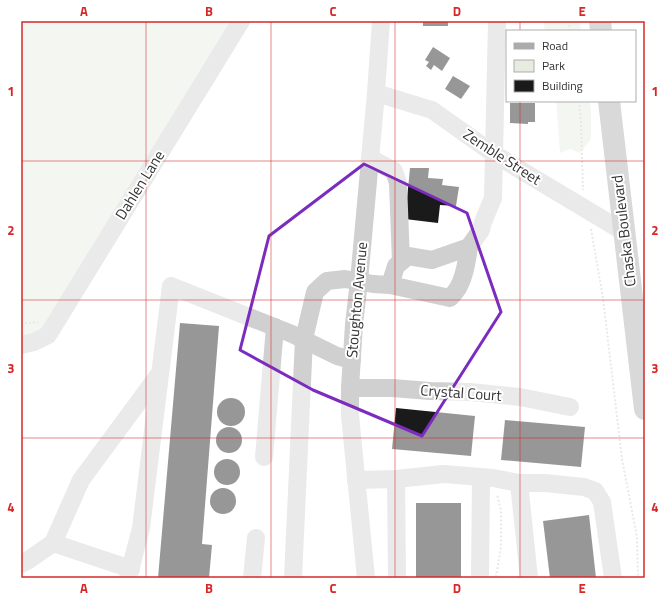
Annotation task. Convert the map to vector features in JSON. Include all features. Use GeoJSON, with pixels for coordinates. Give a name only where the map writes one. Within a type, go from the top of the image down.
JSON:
{"type":"FeatureCollection","features":[{"type":"Feature","properties":{"kind":"main road","name":"Chaska Boulevard"},"geometry":{"type":"LineString","coordinates":[[609,102],[645,409]]}},
{"type":"Feature","properties":{"kind":"street","name":"Dahlen Lane"},"geometry":{"type":"LineString","coordinates":[[21,358],[27,344],[48,335],[241,21]]}},
{"type":"Feature","properties":{"kind":"street","name":"Stoughton Avenue"},"geometry":{"type":"LineString","coordinates":[[366,578],[350,415],[350,388],[354,324],[376,93],[381,21]]}},
{"type":"Feature","properties":{"kind":"street"},"geometry":{"type":"LineString","coordinates":[[293,578],[304,339],[315,292],[327,281],[345,279],[373,284],[390,285],[450,298],[458,288],[467,261],[469,247],[480,230],[493,198],[497,21]]}},
{"type":"Feature","properties":{"kind":"street","name":"Zemble Street"},"geometry":{"type":"LineString","coordinates":[[376,93],[432,110],[494,154],[624,232]]}},
{"type":"Feature","properties":{"kind":"street"},"geometry":{"type":"LineString","coordinates":[[370,158],[394,171],[398,183],[401,262]]}},
{"type":"Feature","properties":{"kind":"street"},"geometry":{"type":"LineString","coordinates":[[390,285],[396,266],[408,256],[432,260],[469,247]]}},
{"type":"Feature","properties":{"kind":"street"},"geometry":{"type":"LineString","coordinates":[[443,256],[452,270],[462,278]]}},
{"type":"Feature","properties":{"kind":"street"},"geometry":{"type":"LineString","coordinates":[[53,543],[129,574],[141,528],[171,286],[304,339],[337,356],[352,360]]}},
{"type":"Feature","properties":{"kind":"street"},"geometry":{"type":"LineString","coordinates":[[264,457],[275,327]]}},
{"type":"Feature","properties":{"kind":"street"},"geometry":{"type":"LineString","coordinates":[[24,568],[53,543],[81,480],[161,372]]}},
{"type":"Feature","properties":{"kind":"street","name":"Crystal Court"},"geometry":{"type":"LineString","coordinates":[[350,388],[392,388],[470,392],[520,398],[570,407]]}},
{"type":"Feature","properties":{"kind":"street"},"geometry":{"type":"LineString","coordinates":[[356,480],[396,479],[444,474],[487,477],[519,483],[545,483],[584,487],[595,491],[602,502],[613,578]]}},
{"type":"Feature","properties":{"kind":"street"},"geometry":{"type":"LineString","coordinates":[[480,578],[487,477]]}},
{"type":"Feature","properties":{"kind":"street"},"geometry":{"type":"LineString","coordinates":[[396,479],[397,578]]}},
{"type":"Feature","properties":{"kind":"street"},"geometry":{"type":"LineString","coordinates":[[519,483],[529,578]]}},
{"type":"Feature","properties":{"kind":"street"},"geometry":{"type":"LineString","coordinates":[[252,578],[256,538]]}},
{"type":"Feature","properties":{"kind":"path"},"geometry":{"type":"LineString","coordinates":[[579,102],[583,190],[603,298],[622,459],[637,536],[638,578]]}},
{"type":"Feature","properties":{"kind":"path"},"geometry":{"type":"LineString","coordinates":[[487,477],[501,511],[501,547],[496,578]]}},
{"type":"Feature","properties":{"kind":"highlighted area"},"geometry":{"type":"Polygon","coordinates":[[[364,164],[467,213],[501,312],[422,436],[313,390],[240,350],[269,236],[364,164]]]}},
{"type":"Feature","properties":{"kind":"green space"},"geometry":{"type":"Polygon","coordinates":[[[21,21],[241,21],[34,342],[21,344],[21,21]]]}},
{"type":"Feature","properties":{"kind":"green space"},"geometry":{"type":"Polygon","coordinates":[[[543,21],[580,21],[581,30],[545,30],[543,21]]]}},
{"type":"Feature","properties":{"kind":"green space"},"geometry":{"type":"Polygon","coordinates":[[[556,102],[590,102],[591,139],[580,153],[570,149],[560,153],[556,102]]]}},
{"type":"Feature","properties":{"kind":"building"},"geometry":{"type":"Polygon","coordinates":[[[423,21],[448,21],[448,26],[423,26],[423,21]]]}},
{"type":"Feature","properties":{"kind":"building"},"geometry":{"type":"Polygon","coordinates":[[[433,47],[450,58],[442,71],[434,65],[431,70],[426,66],[429,62],[425,60],[433,47]]]}},
{"type":"Feature","properties":{"kind":"building"},"geometry":{"type":"Polygon","coordinates":[[[453,76],[470,86],[461,99],[445,89],[453,76]]]}},
{"type":"Feature","properties":{"kind":"building"},"geometry":{"type":"Polygon","coordinates":[[[510,103],[535,103],[535,122],[528,122],[528,124],[510,123],[510,103]]]}},
{"type":"Feature","properties":{"kind":"building"},"geometry":{"type":"Polygon","coordinates":[[[410,168],[429,168],[428,178],[443,179],[442,185],[459,187],[456,206],[440,205],[438,223],[405,219],[410,168]]]}},
{"type":"Feature","properties":{"kind":"building"},"geometry":{"type":"Polygon","coordinates":[[[180,323],[219,326],[202,544],[212,545],[209,578],[158,578],[180,323]]]}},
{"type":"Feature","properties":{"kind":"building"},"geometry":{"type":"Polygon","coordinates":[[[231,398],[241,402],[245,412],[241,422],[231,426],[221,422],[217,412],[221,402],[231,398]]]}},
{"type":"Feature","properties":{"kind":"building"},"geometry":{"type":"Polygon","coordinates":[[[396,408],[475,416],[471,456],[392,449],[396,408]]]}},
{"type":"Feature","properties":{"kind":"building"},"geometry":{"type":"Polygon","coordinates":[[[505,420],[585,427],[581,467],[501,460],[505,420]]]}},
{"type":"Feature","properties":{"kind":"building"},"geometry":{"type":"Polygon","coordinates":[[[229,427],[238,431],[242,440],[238,449],[229,453],[220,449],[216,440],[220,431],[229,427]]]}},
{"type":"Feature","properties":{"kind":"building"},"geometry":{"type":"Polygon","coordinates":[[[227,459],[236,463],[240,472],[236,481],[227,485],[218,481],[214,472],[218,463],[227,459]]]}},
{"type":"Feature","properties":{"kind":"building"},"geometry":{"type":"Polygon","coordinates":[[[223,488],[232,492],[236,501],[232,510],[223,514],[214,510],[210,501],[214,492],[223,488]]]}},
{"type":"Feature","properties":{"kind":"building"},"geometry":{"type":"Polygon","coordinates":[[[416,503],[461,503],[461,578],[416,578],[416,503]]]}},
{"type":"Feature","properties":{"kind":"building"},"geometry":{"type":"Polygon","coordinates":[[[589,515],[596,578],[550,578],[543,521],[589,515]]]}}]}
